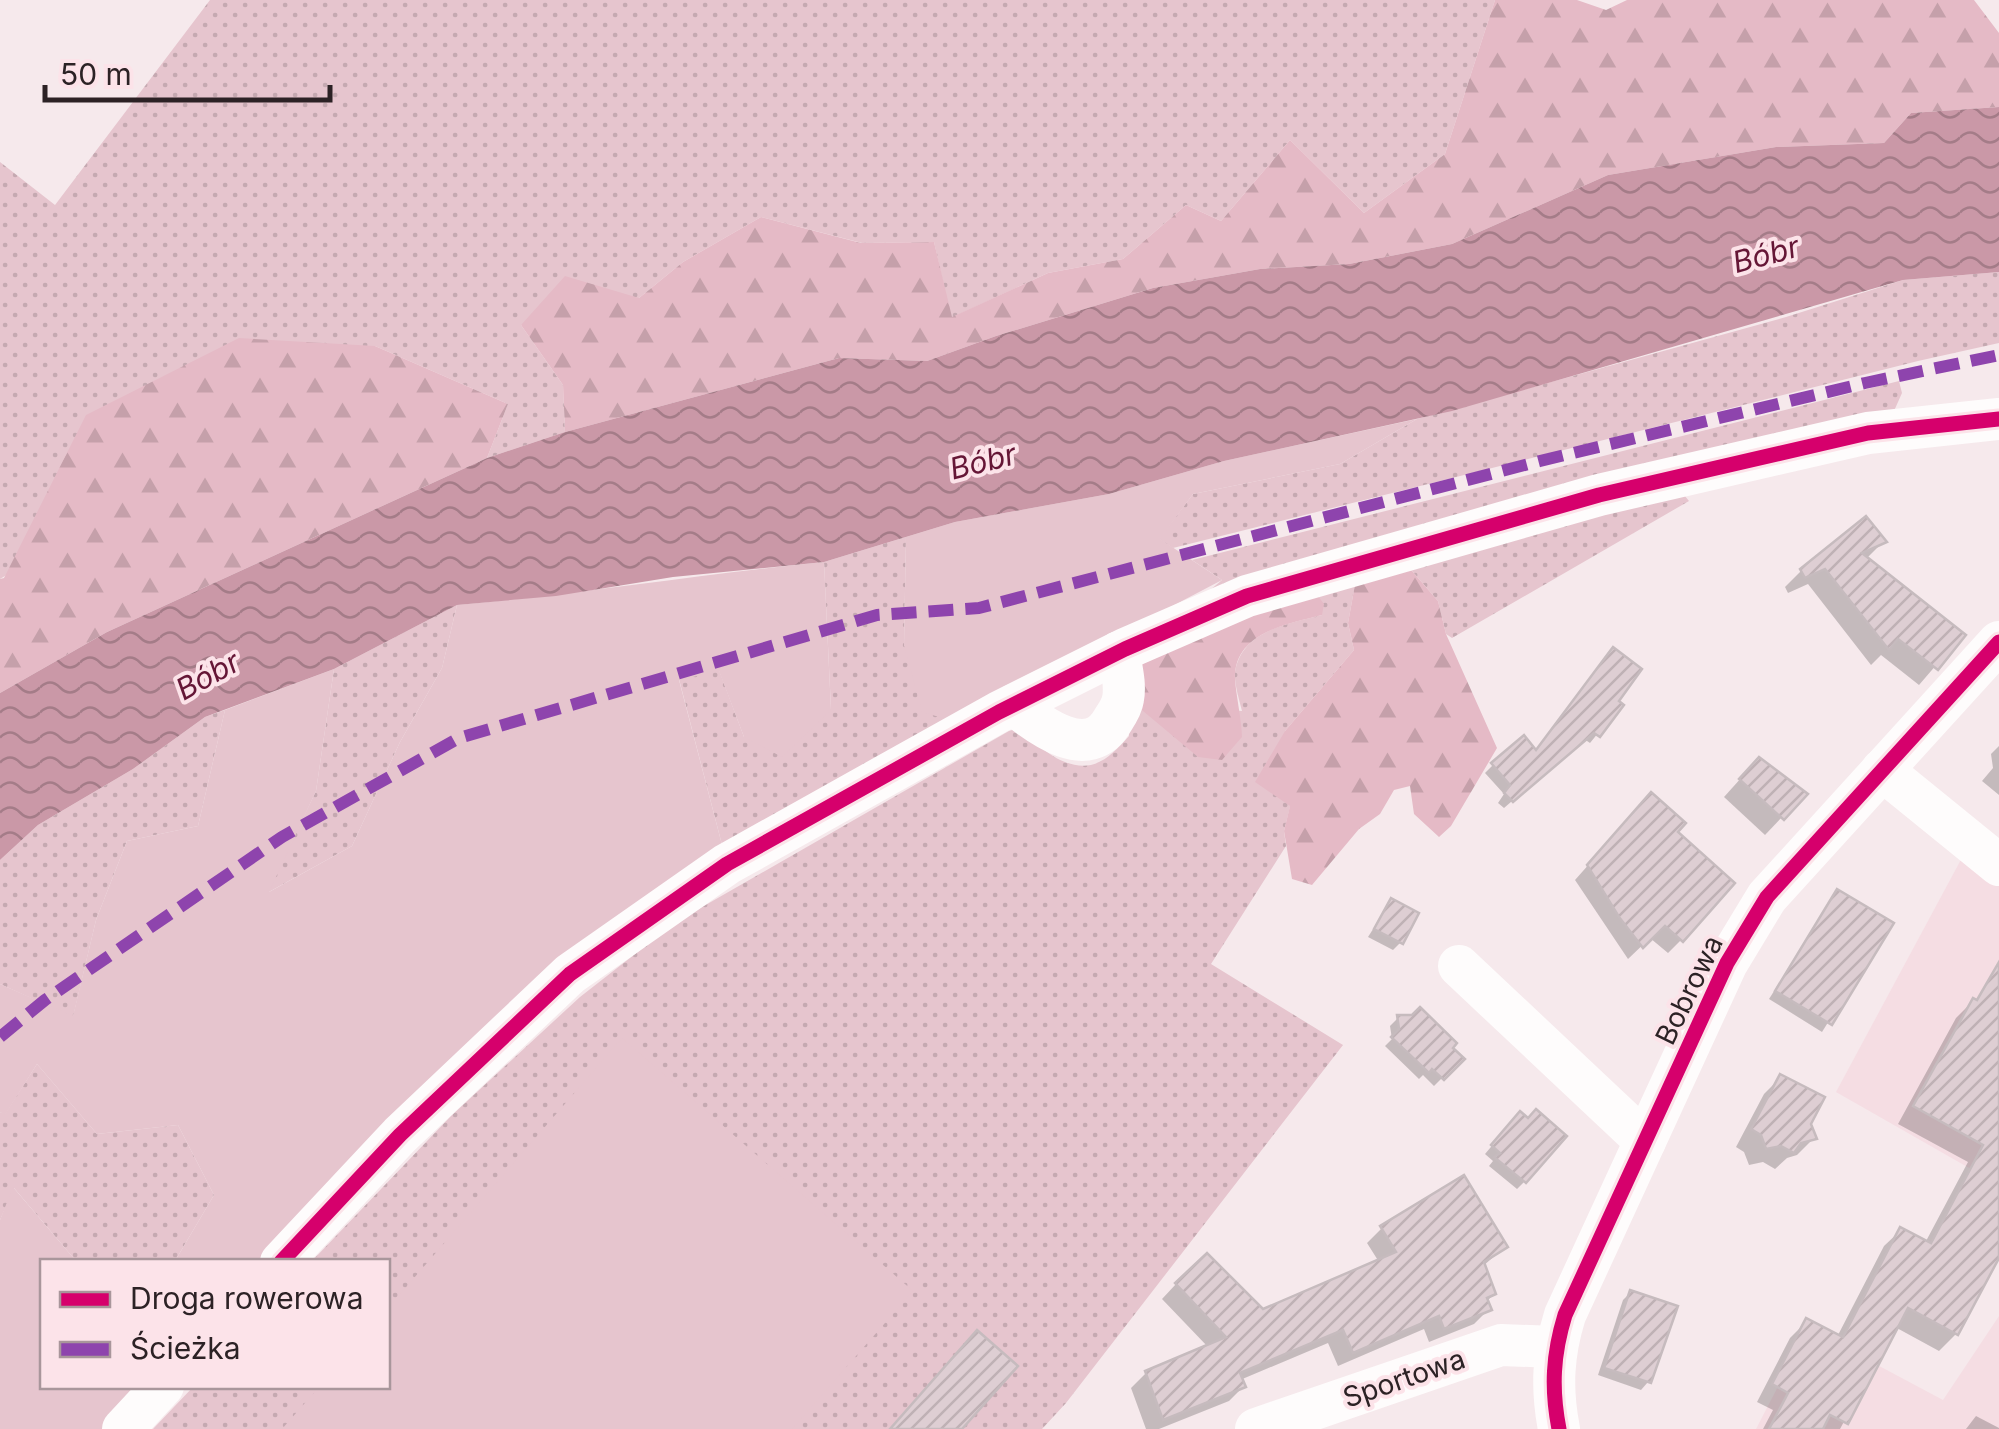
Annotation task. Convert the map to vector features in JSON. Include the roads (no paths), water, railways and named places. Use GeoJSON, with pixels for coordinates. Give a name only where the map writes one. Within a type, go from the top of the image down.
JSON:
{"type":"FeatureCollection","features":[{"type":"Feature","properties":{"kind":"street"},"geometry":{"type":"LineString","coordinates":[[284,1259],[400,1135],[570,974],[727,864],[1014,705],[1119,652],[1248,596],[1599,494],[1868,433],[1999,419]]}},
{"type":"Feature","properties":{"kind":"street","name":"Bobrowa"},"geometry":{"type":"LineString","coordinates":[[1559,1429],[1552,1383],[1556,1346],[1565,1315],[1726,963],[1767,896],[1999,642]]}},
{"type":"Feature","properties":{"kind":"street"},"geometry":{"type":"LineString","coordinates":[[1014,705],[1042,728],[1079,741],[1097,738],[1110,727],[1124,702],[1119,652]]}},
{"type":"Feature","properties":{"kind":"street"},"geometry":{"type":"LineString","coordinates":[[1882,770],[1999,866]]}},
{"type":"Feature","properties":{"kind":"street"},"geometry":{"type":"LineString","coordinates":[[1459,966],[1645,1141]]}},
{"type":"Feature","properties":{"kind":"street","name":"Sportowa"},"geometry":{"type":"LineString","coordinates":[[1256,1429],[1501,1345],[1556,1346]]}},
{"type":"Feature","properties":{"kind":"street"},"geometry":{"type":"LineString","coordinates":[[122,1429],[160,1389]]}},
{"type":"Feature","properties":{"kind":"water","name":"Bóbr"},"geometry":{"type":"Polygon","coordinates":[[[1999,107],[1999,272],[1903,280],[1452,411],[1224,461],[1109,494],[955,522],[824,562],[457,605],[334,669],[205,717],[133,769],[38,825],[0,860],[0,693],[107,632],[487,458],[565,432],[839,358],[927,361],[1153,288],[1260,269],[1349,264],[1452,244],[1608,175],[1776,147],[1884,143],[1911,113],[1999,107]]]}}]}
